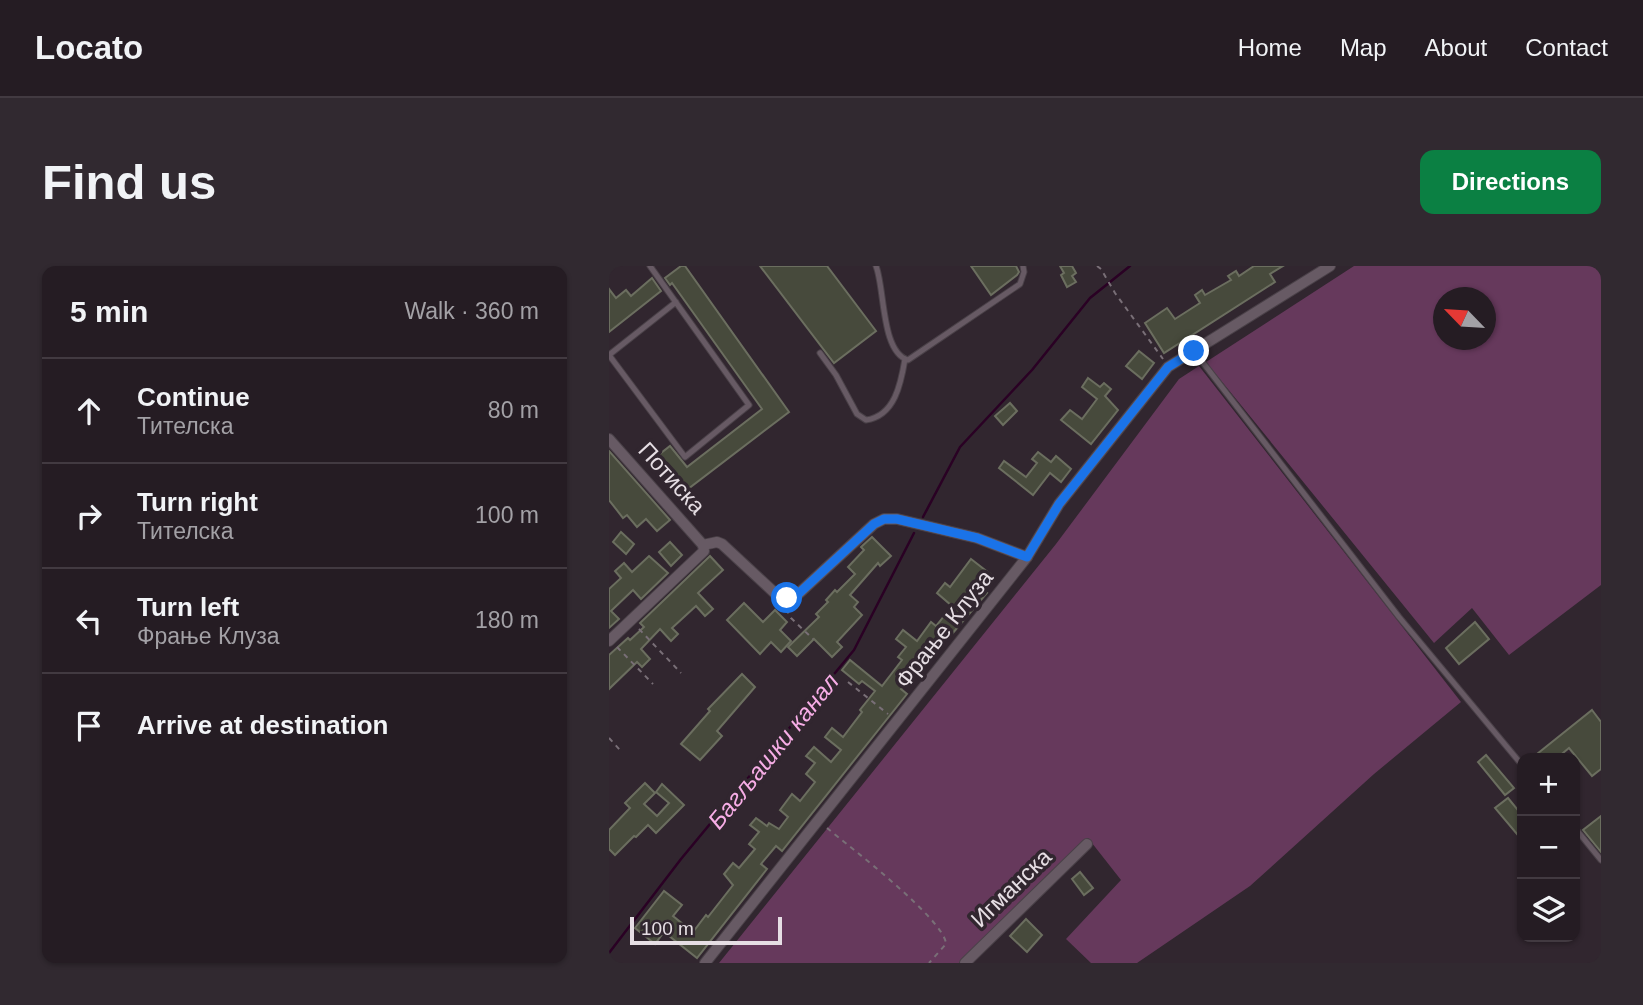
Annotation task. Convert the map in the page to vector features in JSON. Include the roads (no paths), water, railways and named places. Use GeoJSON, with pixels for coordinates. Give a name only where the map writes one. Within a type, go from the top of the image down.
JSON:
{"type":"FeatureCollection","features":[{"type":"Feature","properties":{"kind":"street","name":"Фрање Клуза"},"geometry":{"type":"LineString","coordinates":[[705,963],[1027,557],[1059,504],[1168,367],[1330,266]]}},
{"type":"Feature","properties":{"kind":"street","name":"Потиска"},"geometry":{"type":"LineString","coordinates":[[609,439],[703,545]]}},
{"type":"Feature","properties":{"kind":"street"},"geometry":{"type":"LineString","coordinates":[[609,640],[704,551],[703,545],[717,542],[778,596],[787,598],[796,596],[874,524],[884,519],[897,519],[977,538],[1027,557]]}},
{"type":"Feature","properties":{"kind":"street","name":"Игманска"},"geometry":{"type":"LineString","coordinates":[[965,963],[1087,844]]}},
{"type":"Feature","properties":{"kind":"lane"},"geometry":{"type":"LineString","coordinates":[[650,266],[749,405],[685,457],[609,355],[675,302]]}},
{"type":"Feature","properties":{"kind":"lane"},"geometry":{"type":"LineString","coordinates":[[876,266],[891,340],[899,355],[905,359],[912,359],[1020,284],[1023,266]]}},
{"type":"Feature","properties":{"kind":"lane"},"geometry":{"type":"LineString","coordinates":[[1194,351],[1399,617],[1517,759]]}},
{"type":"Feature","properties":{"kind":"lane"},"geometry":{"type":"LineString","coordinates":[[820,353],[836,375],[857,415],[866,420],[879,415],[894,399],[900,387],[905,359]]}},
{"type":"Feature","properties":{"kind":"lane"},"geometry":{"type":"LineString","coordinates":[[1580,834],[1601,860]]}},
{"type":"Feature","properties":{"kind":"waterway","name":"Багљашки канал"},"geometry":{"type":"LineString","coordinates":[[923,517],[960,447],[1032,370],[1090,298],[1130,266]]}},
{"type":"Feature","properties":{"kind":"waterway","name":"Багљашки канал"},"geometry":{"type":"LineString","coordinates":[[609,953],[681,859],[854,650],[914,533]]}}]}
